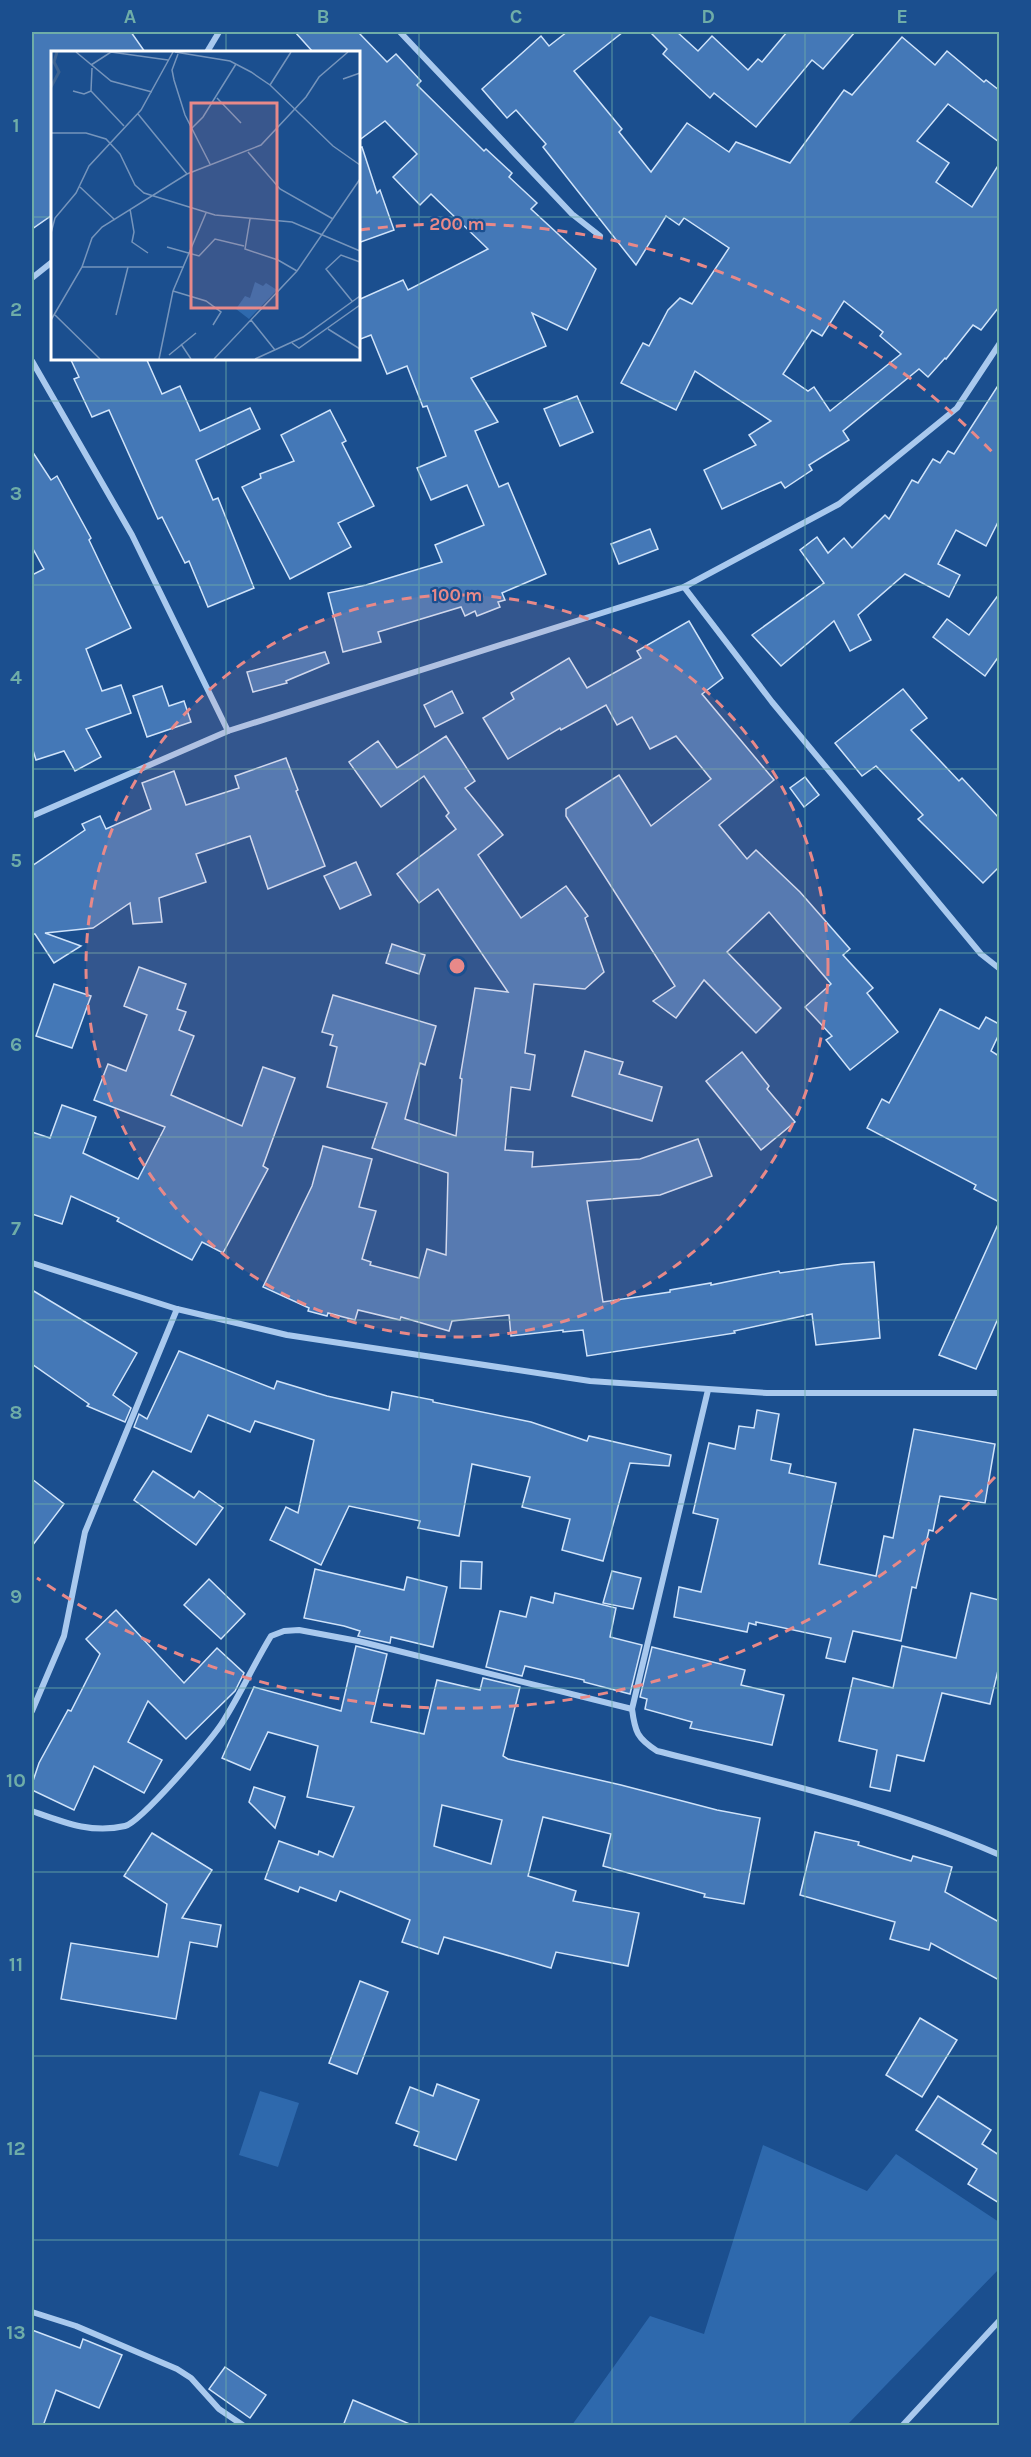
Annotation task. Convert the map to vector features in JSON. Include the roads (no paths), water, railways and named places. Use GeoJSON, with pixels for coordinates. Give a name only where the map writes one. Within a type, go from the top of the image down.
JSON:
{"type":"FeatureCollection","features":[{"type":"Feature","properties":{"kind":"street"},"geometry":{"type":"LineString","coordinates":[[208,51],[219,32]]}},
{"type":"Feature","properties":{"kind":"street"},"geometry":{"type":"LineString","coordinates":[[400,32],[572,214],[600,236]]}},
{"type":"Feature","properties":{"kind":"street"},"geometry":{"type":"LineString","coordinates":[[32,278],[51,263]]}},
{"type":"Feature","properties":{"kind":"street"},"geometry":{"type":"LineString","coordinates":[[32,816],[228,731],[684,587],[839,504],[957,408],[999,344]]}},
{"type":"Feature","properties":{"kind":"street"},"geometry":{"type":"LineString","coordinates":[[32,361],[132,535],[228,731]]}},
{"type":"Feature","properties":{"kind":"street"},"geometry":{"type":"LineString","coordinates":[[684,587],[771,702],[981,954],[999,969]]}},
{"type":"Feature","properties":{"kind":"street"},"geometry":{"type":"LineString","coordinates":[[32,1263],[177,1309],[287,1335],[590,1381],[767,1393],[999,1393]]}},
{"type":"Feature","properties":{"kind":"street"},"geometry":{"type":"LineString","coordinates":[[32,1711],[64,1636],[85,1532],[177,1309]]}},
{"type":"Feature","properties":{"kind":"street"},"geometry":{"type":"LineString","coordinates":[[708,1390],[632,1709],[635,1730],[643,1742],[657,1751],[810,1789],[944,1831],[999,1855]]}},
{"type":"Feature","properties":{"kind":"street"},"geometry":{"type":"LineString","coordinates":[[32,1811],[76,1826],[99,1829],[127,1825],[148,1810],[223,1723],[271,1636],[284,1631],[299,1630],[358,1641],[632,1709]]}},
{"type":"Feature","properties":{"kind":"street"},"geometry":{"type":"LineString","coordinates":[[32,2312],[76,2326],[177,2369],[191,2378],[219,2409],[244,2426]]}},
{"type":"Feature","properties":{"kind":"street"},"geometry":{"type":"LineString","coordinates":[[902,2426],[999,2320]]}}]}
